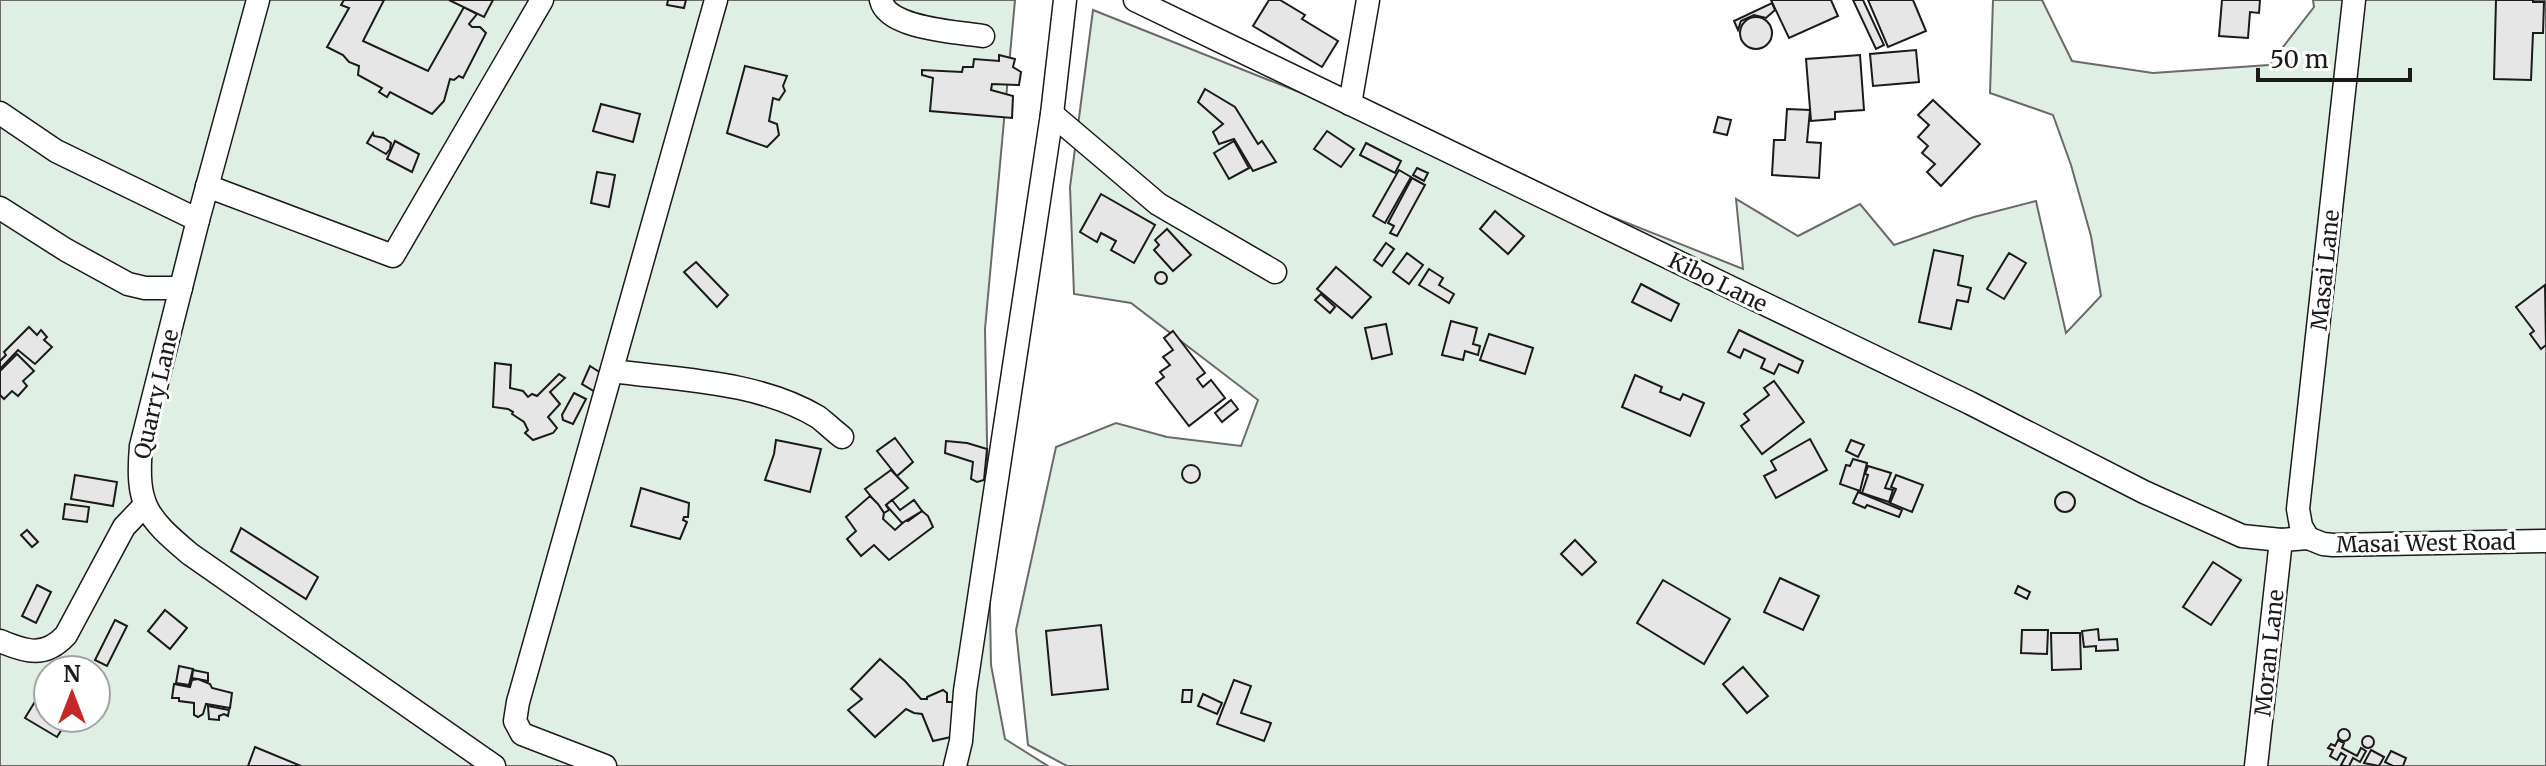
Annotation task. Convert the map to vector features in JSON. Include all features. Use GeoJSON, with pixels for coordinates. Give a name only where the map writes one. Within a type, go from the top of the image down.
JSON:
{"type":"FeatureCollection","features":[{"type":"Feature","properties":{"kind":"street","name":"Quarry Lane"},"geometry":{"type":"LineString","coordinates":[[258,0],[141,446],[138,480],[145,505],[159,528],[190,554],[494,766]]}},
{"type":"Feature","properties":{"kind":"street"},"geometry":{"type":"LineString","coordinates":[[207,186],[393,256],[542,0]]}},
{"type":"Feature","properties":{"kind":"street"},"geometry":{"type":"LineString","coordinates":[[605,766],[522,734],[515,721],[716,0]]}},
{"type":"Feature","properties":{"kind":"street"},"geometry":{"type":"LineString","coordinates":[[881,0],[883,8],[893,17],[914,25],[983,36]]}},
{"type":"Feature","properties":{"kind":"street"},"geometry":{"type":"LineString","coordinates":[[955,766],[1052,114],[1065,0]]}},
{"type":"Feature","properties":{"kind":"street","name":"Kibo Lane"},"geometry":{"type":"LineString","coordinates":[[1135,0],[1970,403],[2144,492],[2242,536],[2281,540],[2308,538]]}},
{"type":"Feature","properties":{"kind":"street"},"geometry":{"type":"LineString","coordinates":[[1350,104],[1368,0]]}},
{"type":"Feature","properties":{"kind":"street","name":"Masai Lane"},"geometry":{"type":"LineString","coordinates":[[2308,538],[2301,526],[2298,509],[2354,0]]}},
{"type":"Feature","properties":{"kind":"street"},"geometry":{"type":"LineString","coordinates":[[0,113],[56,151],[198,220]]}},
{"type":"Feature","properties":{"kind":"street"},"geometry":{"type":"LineString","coordinates":[[1052,114],[1158,204],[1275,272]]}},
{"type":"Feature","properties":{"kind":"street"},"geometry":{"type":"LineString","coordinates":[[0,208],[66,250],[128,284],[145,288],[181,288]]}},
{"type":"Feature","properties":{"kind":"street"},"geometry":{"type":"LineString","coordinates":[[612,371],[731,387],[766,395],[818,417],[842,437]]}},
{"type":"Feature","properties":{"kind":"street"},"geometry":{"type":"LineString","coordinates":[[0,641],[18,649],[40,651],[56,646],[66,635],[124,527],[145,505]]}},
{"type":"Feature","properties":{"kind":"street","name":"Masai West Road"},"geometry":{"type":"LineString","coordinates":[[2308,538],[2333,545],[2546,541]]}},
{"type":"Feature","properties":{"kind":"street","name":"Moran Lane"},"geometry":{"type":"LineString","coordinates":[[2256,766],[2281,540]]}},
{"type":"Feature","properties":{"kind":"green space"},"geometry":{"type":"Polygon","coordinates":[[[0,0],[1015,0],[985,329],[991,665],[1005,739],[1048,766],[0,766],[0,0]]]}},
{"type":"Feature","properties":{"kind":"green space"},"geometry":{"type":"Polygon","coordinates":[[[1993,0],[2042,0],[2072,61],[2153,73],[2269,65],[2314,7],[2313,0],[2546,0],[2546,766],[1067,766],[1028,745],[1016,630],[1056,447],[1116,423],[1167,437],[1241,446],[1258,400],[1131,303],[1074,294],[1070,187],[1093,10],[1743,269],[1736,199],[1798,236],[1860,204],[1894,245],[1974,217],[2036,201],[2066,333],[2101,296],[2091,236],[2053,115],[1990,93],[1993,0]]]}},
{"type":"Feature","properties":{"kind":"building"},"geometry":{"type":"Polygon","coordinates":[[[344,0],[384,0],[363,41],[428,71],[464,7],[477,14],[469,24],[480,27],[486,33],[463,78],[450,79],[444,101],[432,114],[390,92],[387,97],[379,92],[382,88],[358,75],[359,66],[327,47],[349,8],[341,5],[344,0]]]}},
{"type":"Feature","properties":{"kind":"building"},"geometry":{"type":"Polygon","coordinates":[[[449,0],[493,0],[484,17],[449,0]]]}},
{"type":"Feature","properties":{"kind":"building"},"geometry":{"type":"Polygon","coordinates":[[[668,0],[686,0],[684,8],[667,5],[668,0]]]}},
{"type":"Feature","properties":{"kind":"building"},"geometry":{"type":"Polygon","coordinates":[[[1269,0],[1280,0],[1305,15],[1302,19],[1338,41],[1322,67],[1253,26],[1269,0]]]}},
{"type":"Feature","properties":{"kind":"building"},"geometry":{"type":"Polygon","coordinates":[[[1771,0],[1831,0],[1838,16],[1789,38],[1771,0]]]}},
{"type":"Feature","properties":{"kind":"building"},"geometry":{"type":"Polygon","coordinates":[[[1853,0],[1863,0],[1884,45],[1876,49],[1853,0]]]}},
{"type":"Feature","properties":{"kind":"building"},"geometry":{"type":"Polygon","coordinates":[[[1868,0],[1913,0],[1926,31],[1888,47],[1868,0]]]}},
{"type":"Feature","properties":{"kind":"building"},"geometry":{"type":"Polygon","coordinates":[[[2222,0],[2260,0],[2259,13],[2250,12],[2248,38],[2219,36],[2222,0]]]}},
{"type":"Feature","properties":{"kind":"building"},"geometry":{"type":"Polygon","coordinates":[[[2496,0],[2544,2],[2543,33],[2533,33],[2531,80],[2494,79],[2496,0]]]}},
{"type":"Feature","properties":{"kind":"building"},"geometry":{"type":"Polygon","coordinates":[[[1772,3],[1775,10],[1766,18],[1754,15],[1741,21],[1738,30],[1734,21],[1772,3]]]}},
{"type":"Feature","properties":{"kind":"building"},"geometry":{"type":"Polygon","coordinates":[[[1756,17],[1768,21],[1772,33],[1768,45],[1756,49],[1744,45],[1740,33],[1744,21],[1756,17]]]}},
{"type":"Feature","properties":{"kind":"building"},"geometry":{"type":"Polygon","coordinates":[[[1916,50],[1919,82],[1873,86],[1870,54],[1916,50]]]}},
{"type":"Feature","properties":{"kind":"building"},"geometry":{"type":"Polygon","coordinates":[[[999,55],[1015,59],[1013,67],[1021,72],[1019,85],[992,84],[991,90],[1013,96],[1012,118],[930,111],[933,78],[922,75],[922,70],[962,72],[963,67],[973,67],[974,59],[999,61],[999,55]]]}},
{"type":"Feature","properties":{"kind":"building"},"geometry":{"type":"Polygon","coordinates":[[[1860,55],[1864,110],[1835,112],[1835,119],[1811,121],[1806,59],[1860,55]]]}},
{"type":"Feature","properties":{"kind":"building"},"geometry":{"type":"Polygon","coordinates":[[[745,66],[787,76],[783,86],[785,91],[779,100],[773,98],[769,121],[777,124],[779,135],[767,147],[727,133],[745,66]]]}},
{"type":"Feature","properties":{"kind":"building"},"geometry":{"type":"Polygon","coordinates":[[[1205,89],[1235,107],[1258,144],[1262,141],[1276,162],[1253,171],[1234,139],[1219,144],[1213,132],[1223,124],[1198,102],[1205,89]]]}},
{"type":"Feature","properties":{"kind":"building"},"geometry":{"type":"Polygon","coordinates":[[[1933,100],[1980,144],[1941,186],[1927,172],[1935,164],[1922,153],[1928,146],[1918,137],[1929,125],[1918,115],[1933,100]]]}},
{"type":"Feature","properties":{"kind":"building"},"geometry":{"type":"Polygon","coordinates":[[[601,104],[640,114],[633,142],[593,131],[601,104]]]}},
{"type":"Feature","properties":{"kind":"building"},"geometry":{"type":"Polygon","coordinates":[[[1787,109],[1810,110],[1807,142],[1821,143],[1819,178],[1772,175],[1774,140],[1785,140],[1787,109]]]}},
{"type":"Feature","properties":{"kind":"building"},"geometry":{"type":"Polygon","coordinates":[[[1718,117],[1731,120],[1727,135],[1714,132],[1718,117]]]}},
{"type":"Feature","properties":{"kind":"building"},"geometry":{"type":"Polygon","coordinates":[[[1327,131],[1354,149],[1341,167],[1314,149],[1327,131]]]}},
{"type":"Feature","properties":{"kind":"building"},"geometry":{"type":"Polygon","coordinates":[[[373,133],[391,143],[386,154],[367,143],[373,133]]]}},
{"type":"Feature","properties":{"kind":"building"},"geometry":{"type":"Polygon","coordinates":[[[395,141],[419,154],[412,172],[387,159],[395,141]]]}},
{"type":"Feature","properties":{"kind":"building"},"geometry":{"type":"Polygon","coordinates":[[[1234,141],[1249,168],[1229,179],[1214,153],[1234,141]]]}},
{"type":"Feature","properties":{"kind":"building"},"geometry":{"type":"Polygon","coordinates":[[[1366,143],[1401,161],[1395,173],[1360,155],[1366,143]]]}},
{"type":"Feature","properties":{"kind":"building"},"geometry":{"type":"Polygon","coordinates":[[[1417,168],[1428,173],[1424,181],[1413,175],[1417,168]]]}},
{"type":"Feature","properties":{"kind":"building"},"geometry":{"type":"Polygon","coordinates":[[[1399,170],[1411,177],[1385,223],[1373,216],[1399,170]]]}},
{"type":"Feature","properties":{"kind":"building"},"geometry":{"type":"Polygon","coordinates":[[[597,172],[615,175],[609,207],[591,203],[597,172]]]}},
{"type":"Feature","properties":{"kind":"building"},"geometry":{"type":"Polygon","coordinates":[[[1412,178],[1425,185],[1397,236],[1390,233],[1394,226],[1388,223],[1412,178]]]}},
{"type":"Feature","properties":{"kind":"building"},"geometry":{"type":"Polygon","coordinates":[[[1101,194],[1155,225],[1134,263],[1111,250],[1116,241],[1101,233],[1097,242],[1080,232],[1101,194]]]}},
{"type":"Feature","properties":{"kind":"building"},"geometry":{"type":"Polygon","coordinates":[[[1495,211],[1524,236],[1508,254],[1480,229],[1495,211]]]}},
{"type":"Feature","properties":{"kind":"building"},"geometry":{"type":"Polygon","coordinates":[[[1167,229],[1191,255],[1173,271],[1154,250],[1159,245],[1155,240],[1167,229]]]}},
{"type":"Feature","properties":{"kind":"building"},"geometry":{"type":"Polygon","coordinates":[[[1386,243],[1394,249],[1382,266],[1374,260],[1386,243]]]}},
{"type":"Feature","properties":{"kind":"building"},"geometry":{"type":"Polygon","coordinates":[[[1934,250],[1963,256],[1958,285],[1971,288],[1968,302],[1957,300],[1951,329],[1919,322],[1934,250]]]}},
{"type":"Feature","properties":{"kind":"building"},"geometry":{"type":"Polygon","coordinates":[[[1407,253],[1423,265],[1409,284],[1393,272],[1407,253]]]}},
{"type":"Feature","properties":{"kind":"building"},"geometry":{"type":"Polygon","coordinates":[[[2009,253],[2026,263],[2004,299],[1987,289],[2009,253]]]}},
{"type":"Feature","properties":{"kind":"building"},"geometry":{"type":"Polygon","coordinates":[[[696,262],[728,295],[717,307],[684,272],[696,262]]]}},
{"type":"Feature","properties":{"kind":"building"},"geometry":{"type":"Polygon","coordinates":[[[1336,267],[1371,297],[1352,318],[1317,289],[1336,267]]]}},
{"type":"Feature","properties":{"kind":"building"},"geometry":{"type":"Polygon","coordinates":[[[1429,269],[1443,278],[1439,285],[1454,294],[1449,303],[1419,285],[1429,269]]]}},
{"type":"Feature","properties":{"kind":"building"},"geometry":{"type":"Polygon","coordinates":[[[1156,273],[1166,273],[1166,283],[1156,283],[1156,273]]]}},
{"type":"Feature","properties":{"kind":"building"},"geometry":{"type":"Polygon","coordinates":[[[1641,284],[1679,304],[1671,321],[1632,302],[1641,284]]]}},
{"type":"Feature","properties":{"kind":"building"},"geometry":{"type":"Polygon","coordinates":[[[2545,285],[2546,345],[2541,349],[2530,334],[2534,331],[2516,307],[2545,285]]]}},
{"type":"Feature","properties":{"kind":"building"},"geometry":{"type":"Polygon","coordinates":[[[1321,294],[1335,307],[1330,313],[1315,300],[1321,294]]]}},
{"type":"Feature","properties":{"kind":"building"},"geometry":{"type":"Polygon","coordinates":[[[1451,321],[1477,328],[1473,344],[1480,346],[1478,355],[1465,351],[1463,360],[1442,355],[1451,321]]]}},
{"type":"Feature","properties":{"kind":"building"},"geometry":{"type":"Polygon","coordinates":[[[1386,324],[1392,354],[1372,359],[1365,328],[1386,324]]]}},
{"type":"Feature","properties":{"kind":"building"},"geometry":{"type":"Polygon","coordinates":[[[29,327],[37,335],[41,330],[47,337],[44,340],[52,347],[35,364],[18,350],[0,369],[0,361],[6,355],[4,352],[29,327]]]}},
{"type":"Feature","properties":{"kind":"building"},"geometry":{"type":"Polygon","coordinates":[[[1739,330],[1803,361],[1798,373],[1779,364],[1774,374],[1761,368],[1765,359],[1744,349],[1740,358],[1728,352],[1739,330]]]}},
{"type":"Feature","properties":{"kind":"building"},"geometry":{"type":"Polygon","coordinates":[[[1173,331],[1205,373],[1197,379],[1203,387],[1211,380],[1225,398],[1189,426],[1156,383],[1164,377],[1160,372],[1170,365],[1163,357],[1173,350],[1164,338],[1173,331]]]}},
{"type":"Feature","properties":{"kind":"building"},"geometry":{"type":"Polygon","coordinates":[[[1489,334],[1533,348],[1525,374],[1480,360],[1489,334]]]}},
{"type":"Feature","properties":{"kind":"building"},"geometry":{"type":"Polygon","coordinates":[[[17,354],[34,371],[23,381],[27,386],[18,396],[12,391],[4,399],[0,395],[0,371],[17,354]]]}},
{"type":"Feature","properties":{"kind":"building"},"geometry":{"type":"Polygon","coordinates":[[[495,363],[511,365],[510,388],[523,391],[528,397],[532,394],[537,396],[559,374],[565,378],[550,392],[560,404],[548,417],[557,428],[553,433],[533,440],[525,433],[528,430],[524,422],[513,412],[493,407],[495,363]]]}},
{"type":"Feature","properties":{"kind":"building"},"geometry":{"type":"Polygon","coordinates":[[[590,366],[604,375],[597,393],[582,384],[590,366]]]}},
{"type":"Feature","properties":{"kind":"building"},"geometry":{"type":"Polygon","coordinates":[[[1635,375],[1662,387],[1660,392],[1680,400],[1683,394],[1704,403],[1690,436],[1622,407],[1635,375]]]}},
{"type":"Feature","properties":{"kind":"building"},"geometry":{"type":"Polygon","coordinates":[[[1774,381],[1804,422],[1762,454],[1741,426],[1749,420],[1744,414],[1769,395],[1764,388],[1774,381]]]}},
{"type":"Feature","properties":{"kind":"building"},"geometry":{"type":"Polygon","coordinates":[[[574,393],[586,399],[573,424],[563,420],[562,415],[574,393]]]}},
{"type":"Feature","properties":{"kind":"building"},"geometry":{"type":"Polygon","coordinates":[[[1231,400],[1238,409],[1222,422],[1215,413],[1231,400]]]}},
{"type":"Feature","properties":{"kind":"building"},"geometry":{"type":"Polygon","coordinates":[[[895,438],[913,462],[897,476],[877,451],[895,438]]]}},
{"type":"Feature","properties":{"kind":"building"},"geometry":{"type":"Polygon","coordinates":[[[1810,439],[1827,470],[1776,498],[1764,476],[1776,470],[1771,461],[1810,439]]]}},
{"type":"Feature","properties":{"kind":"building"},"geometry":{"type":"Polygon","coordinates":[[[776,440],[821,449],[810,492],[765,480],[776,440]]]}},
{"type":"Feature","properties":{"kind":"building"},"geometry":{"type":"Polygon","coordinates":[[[1851,440],[1864,445],[1858,457],[1846,451],[1851,440]]]}},
{"type":"Feature","properties":{"kind":"building"},"geometry":{"type":"Polygon","coordinates":[[[946,441],[987,449],[984,480],[977,482],[971,479],[973,462],[945,453],[946,441]]]}},
{"type":"Feature","properties":{"kind":"building"},"geometry":{"type":"Polygon","coordinates":[[[1853,459],[1867,463],[1860,491],[1840,484],[1846,465],[1850,466],[1853,459]]]}},
{"type":"Feature","properties":{"kind":"building"},"geometry":{"type":"Polygon","coordinates":[[[1191,465],[1200,474],[1191,483],[1182,474],[1191,465]]]}},
{"type":"Feature","properties":{"kind":"building"},"geometry":{"type":"Polygon","coordinates":[[[1868,466],[1891,473],[1885,488],[1893,490],[1889,502],[1862,493],[1868,466]]]}},
{"type":"Feature","properties":{"kind":"building"},"geometry":{"type":"Polygon","coordinates":[[[891,470],[908,488],[886,505],[889,510],[884,513],[865,489],[891,470]]]}},
{"type":"Feature","properties":{"kind":"building"},"geometry":{"type":"Polygon","coordinates":[[[75,475],[117,482],[113,506],[71,499],[75,475]]]}},
{"type":"Feature","properties":{"kind":"building"},"geometry":{"type":"Polygon","coordinates":[[[1896,475],[1923,485],[1912,512],[1890,503],[1896,489],[1891,487],[1896,475]]]}},
{"type":"Feature","properties":{"kind":"building"},"geometry":{"type":"Polygon","coordinates":[[[641,488],[689,503],[688,517],[683,520],[687,522],[680,539],[631,526],[641,488]]]}},
{"type":"Feature","properties":{"kind":"building"},"geometry":{"type":"Polygon","coordinates":[[[1858,492],[1902,510],[1899,517],[1853,503],[1858,492]]]}},
{"type":"Feature","properties":{"kind":"building"},"geometry":{"type":"Polygon","coordinates":[[[2065,492],[2072,495],[2075,502],[2072,509],[2065,512],[2058,509],[2055,502],[2058,495],[2065,492]]]}},
{"type":"Feature","properties":{"kind":"building"},"geometry":{"type":"Polygon","coordinates":[[[870,496],[884,513],[883,519],[895,530],[922,511],[933,527],[889,560],[874,545],[861,556],[847,539],[856,531],[846,517],[870,496]]]}},
{"type":"Feature","properties":{"kind":"building"},"geometry":{"type":"Polygon","coordinates":[[[892,500],[900,510],[914,500],[922,511],[902,523],[886,505],[892,500]]]}},
{"type":"Feature","properties":{"kind":"building"},"geometry":{"type":"Polygon","coordinates":[[[65,504],[89,507],[87,522],[63,519],[65,504]]]}},
{"type":"Feature","properties":{"kind":"building"},"geometry":{"type":"Polygon","coordinates":[[[241,528],[318,577],[306,599],[231,551],[241,528]]]}},
{"type":"Feature","properties":{"kind":"building"},"geometry":{"type":"Polygon","coordinates":[[[27,530],[38,542],[32,547],[21,535],[27,530]]]}},
{"type":"Feature","properties":{"kind":"building"},"geometry":{"type":"Polygon","coordinates":[[[1575,540],[1596,562],[1582,575],[1561,554],[1575,540]]]}},
{"type":"Feature","properties":{"kind":"building"},"geometry":{"type":"Polygon","coordinates":[[[2213,562],[2241,580],[2211,625],[2183,607],[2213,562]]]}},
{"type":"Feature","properties":{"kind":"building"},"geometry":{"type":"Polygon","coordinates":[[[1780,578],[1819,596],[1803,630],[1764,612],[1780,578]]]}},
{"type":"Feature","properties":{"kind":"building"},"geometry":{"type":"Polygon","coordinates":[[[1663,580],[1730,619],[1704,664],[1637,623],[1663,580]]]}},
{"type":"Feature","properties":{"kind":"building"},"geometry":{"type":"Polygon","coordinates":[[[37,585],[51,592],[36,623],[22,616],[37,585]]]}},
{"type":"Feature","properties":{"kind":"building"},"geometry":{"type":"Polygon","coordinates":[[[2018,586],[2030,592],[2027,599],[2015,593],[2018,586]]]}},
{"type":"Feature","properties":{"kind":"building"},"geometry":{"type":"Polygon","coordinates":[[[165,610],[187,628],[170,649],[148,631],[165,610]]]}},
{"type":"Feature","properties":{"kind":"building"},"geometry":{"type":"Polygon","coordinates":[[[115,620],[127,626],[112,656],[98,654],[115,620]]]}},
{"type":"Feature","properties":{"kind":"building"},"geometry":{"type":"Polygon","coordinates":[[[1101,625],[1108,689],[1052,695],[1046,631],[1101,625]]]}},
{"type":"Feature","properties":{"kind":"building"},"geometry":{"type":"Polygon","coordinates":[[[2098,629],[2099,640],[2117,639],[2118,650],[2096,651],[2096,646],[2084,647],[2082,631],[2098,629]]]}},
{"type":"Feature","properties":{"kind":"building"},"geometry":{"type":"Polygon","coordinates":[[[2022,630],[2048,630],[2047,654],[2021,653],[2022,630]]]}},
{"type":"Feature","properties":{"kind":"building"},"geometry":{"type":"Polygon","coordinates":[[[2051,633],[2080,633],[2081,669],[2052,670],[2051,633]]]}},
{"type":"Feature","properties":{"kind":"building"},"geometry":{"type":"Polygon","coordinates":[[[880,659],[921,699],[943,690],[947,693],[947,702],[956,702],[960,735],[933,741],[922,714],[906,709],[875,737],[848,710],[862,699],[851,689],[880,659]]]}},
{"type":"Feature","properties":{"kind":"building"},"geometry":{"type":"Polygon","coordinates":[[[179,666],[193,669],[189,685],[176,683],[179,666]]]}},
{"type":"Feature","properties":{"kind":"building"},"geometry":{"type":"Polygon","coordinates":[[[1743,667],[1768,696],[1747,713],[1723,684],[1743,667]]]}},
{"type":"Feature","properties":{"kind":"building"},"geometry":{"type":"Polygon","coordinates":[[[193,670],[208,673],[208,681],[192,678],[193,670]]]}},
{"type":"Feature","properties":{"kind":"building"},"geometry":{"type":"Polygon","coordinates":[[[198,679],[212,688],[232,693],[230,708],[206,704],[203,714],[198,717],[194,715],[194,703],[172,698],[174,684],[190,687],[192,680],[198,679]]]}},
{"type":"Feature","properties":{"kind":"building"},"geometry":{"type":"Polygon","coordinates":[[[1234,680],[1251,686],[1241,713],[1271,723],[1264,741],[1217,724],[1234,680]]]}},
{"type":"Feature","properties":{"kind":"building"},"geometry":{"type":"Polygon","coordinates":[[[1183,690],[1192,690],[1191,702],[1182,702],[1183,690]]]}},
{"type":"Feature","properties":{"kind":"building"},"geometry":{"type":"Polygon","coordinates":[[[1203,694],[1222,703],[1217,714],[1198,706],[1203,694]]]}},
{"type":"Feature","properties":{"kind":"building"},"geometry":{"type":"Polygon","coordinates":[[[32,706],[32,722],[25,718],[32,706]]]}},
{"type":"Feature","properties":{"kind":"building"},"geometry":{"type":"Polygon","coordinates":[[[208,706],[229,710],[228,716],[224,714],[219,716],[219,720],[209,719],[208,706]]]}},
{"type":"Feature","properties":{"kind":"building"},"geometry":{"type":"Polygon","coordinates":[[[2344,729],[2350,735],[2344,741],[2338,735],[2344,729]]]}},
{"type":"Feature","properties":{"kind":"building"},"geometry":{"type":"Polygon","coordinates":[[[2368,736],[2374,742],[2368,748],[2362,742],[2368,736]]]}},
{"type":"Feature","properties":{"kind":"building"},"geometry":{"type":"Polygon","coordinates":[[[2338,740],[2344,743],[2342,748],[2357,756],[2361,748],[2366,751],[2360,762],[2353,758],[2349,766],[2344,766],[2341,765],[2346,756],[2341,753],[2337,760],[2330,756],[2333,750],[2328,748],[2331,744],[2335,746],[2338,740]]]}},
{"type":"Feature","properties":{"kind":"building"},"geometry":{"type":"Polygon","coordinates":[[[255,747],[301,766],[248,766],[255,747]]]}},
{"type":"Feature","properties":{"kind":"building"},"geometry":{"type":"Polygon","coordinates":[[[2371,750],[2384,757],[2379,766],[2364,763],[2371,750]]]}},
{"type":"Feature","properties":{"kind":"building"},"geometry":{"type":"Polygon","coordinates":[[[2391,751],[2406,758],[2403,766],[2385,762],[2391,751]]]}}]}
